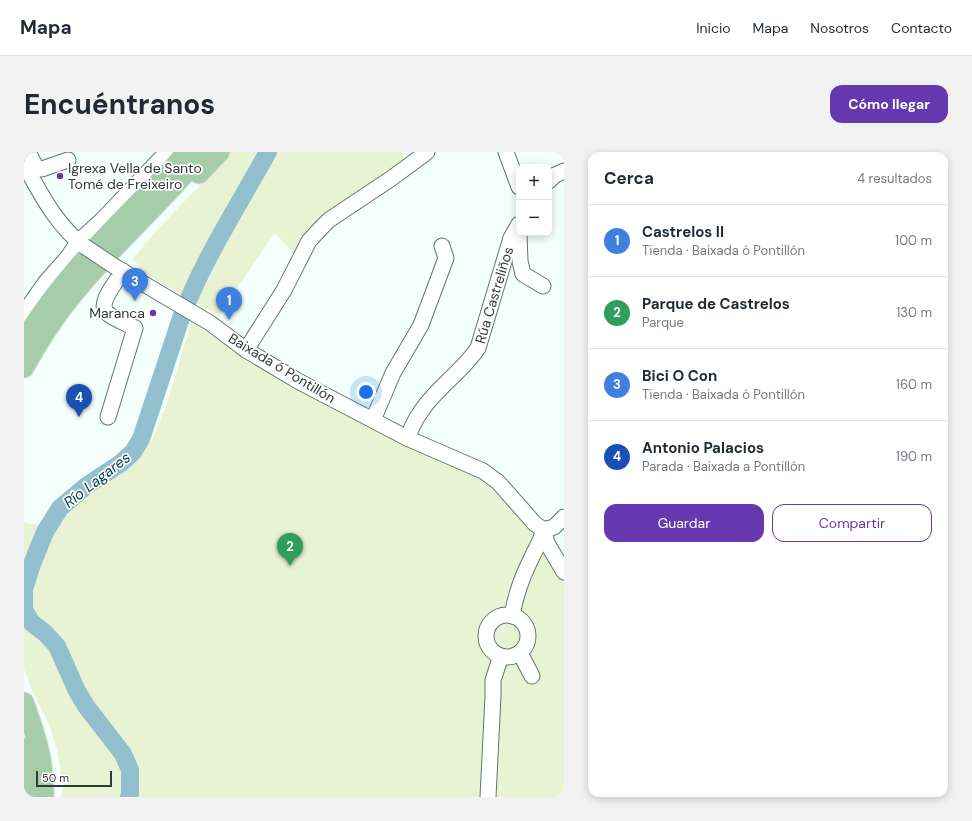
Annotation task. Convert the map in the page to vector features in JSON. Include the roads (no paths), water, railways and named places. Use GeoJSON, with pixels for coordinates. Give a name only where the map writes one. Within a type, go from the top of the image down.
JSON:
{"type":"FeatureCollection","features":[{"type":"Feature","properties":{"kind":"main road"},"geometry":{"type":"LineString","coordinates":[[24,340],[44,308],[73,272],[173,168],[186,152]]}},
{"type":"Feature","properties":{"kind":"main road"},"geometry":{"type":"LineString","coordinates":[[24,368],[42,336],[69,298],[101,261],[186,173],[204,152]]}},
{"type":"Feature","properties":{"kind":"main road"},"geometry":{"type":"LineString","coordinates":[[142,219],[172,200],[212,162],[220,152]]}},
{"type":"Feature","properties":{"kind":"main road"},"geometry":{"type":"LineString","coordinates":[[24,702],[41,755],[44,797]]}},
{"type":"Feature","properties":{"kind":"main road"},"geometry":{"type":"LineString","coordinates":[[24,748],[30,783],[29,797]]}},
{"type":"Feature","properties":{"kind":"street"},"geometry":{"type":"LineString","coordinates":[[28,152],[36,169],[42,169],[68,160]]}},
{"type":"Feature","properties":{"kind":"street"},"geometry":{"type":"LineString","coordinates":[[24,312],[45,283],[68,257],[167,152]]}},
{"type":"Feature","properties":{"kind":"street"},"geometry":{"type":"LineString","coordinates":[[246,350],[284,290],[309,241],[329,220],[392,178],[427,152]]}},
{"type":"Feature","properties":{"kind":"street"},"geometry":{"type":"LineString","coordinates":[[506,152],[516,179]]}},
{"type":"Feature","properties":{"kind":"street","name":"Baixada ó Pontillón"},"geometry":{"type":"LineString","coordinates":[[24,164],[50,209],[62,226],[81,244],[166,298],[180,304],[246,350],[298,381],[408,438],[483,471],[498,482],[535,524],[544,530]]}},
{"type":"Feature","properties":{"kind":"street"},"geometry":{"type":"LineString","coordinates":[[552,178],[564,171]]}},
{"type":"Feature","properties":{"kind":"street","name":"Rúa Castreliños"},"geometry":{"type":"LineString","coordinates":[[408,438],[419,413],[472,357],[478,348],[511,238],[516,229]]}},
{"type":"Feature","properties":{"kind":"street"},"geometry":{"type":"LineString","coordinates":[[519,236],[523,274],[543,286]]}},
{"type":"Feature","properties":{"kind":"street"},"geometry":{"type":"LineString","coordinates":[[373,420],[393,373],[421,325],[446,258],[442,246]]}},
{"type":"Feature","properties":{"kind":"street"},"geometry":{"type":"LineString","coordinates":[[108,417],[135,328],[107,313],[103,307],[104,300],[120,269]]}},
{"type":"Feature","properties":{"kind":"street"},"geometry":{"type":"LineString","coordinates":[[544,530],[554,527],[564,517]]}},
{"type":"Feature","properties":{"kind":"street"},"geometry":{"type":"LineString","coordinates":[[544,530],[547,543],[564,572]]}},
{"type":"Feature","properties":{"kind":"street"},"geometry":{"type":"LineString","coordinates":[[512,616],[514,602],[518,591],[544,530]]}},
{"type":"Feature","properties":{"kind":"street"},"geometry":{"type":"LineString","coordinates":[[512,616],[523,623],[527,629],[527,642],[520,653],[508,657],[501,656],[490,648],[487,642],[486,634],[492,622],[498,617],[512,616]]}},
{"type":"Feature","properties":{"kind":"street"},"geometry":{"type":"LineString","coordinates":[[520,653],[532,676]]}},
{"type":"Feature","properties":{"kind":"street"},"geometry":{"type":"LineString","coordinates":[[488,797],[493,680],[501,656]]}},
{"type":"Feature","properties":{"kind":"waterway","name":"Río Lagares"},"geometry":{"type":"LineString","coordinates":[[129,797],[130,770],[123,754],[86,706],[77,691],[57,646],[45,633],[32,623],[24,610],[24,589],[45,532],[60,508],[86,486],[121,463],[133,452],[141,439],[181,318],[190,296],[210,254],[268,152]]}},
{"type":"Feature","properties":{"kind":"place","name":"Igrexa Vella de Santo Tomé de Freixeiro"},"geometry":{"type":"Point","coordinates":[60,176]}},
{"type":"Feature","properties":{"kind":"place","name":"Bici O Con"},"geometry":{"type":"Point","coordinates":[135,301]}},
{"type":"Feature","properties":{"kind":"place","name":"Maranca"},"geometry":{"type":"Point","coordinates":[153,313]}},
{"type":"Feature","properties":{"kind":"place","name":"Castrelos II"},"geometry":{"type":"Point","coordinates":[229,320]}},
{"type":"Feature","properties":{"kind":"place","name":"Antonio Palacios"},"geometry":{"type":"Point","coordinates":[79,417]}},
{"type":"Feature","properties":{"kind":"place","name":"Parque de Castrelos"},"geometry":{"type":"Point","coordinates":[290,566]}}]}
